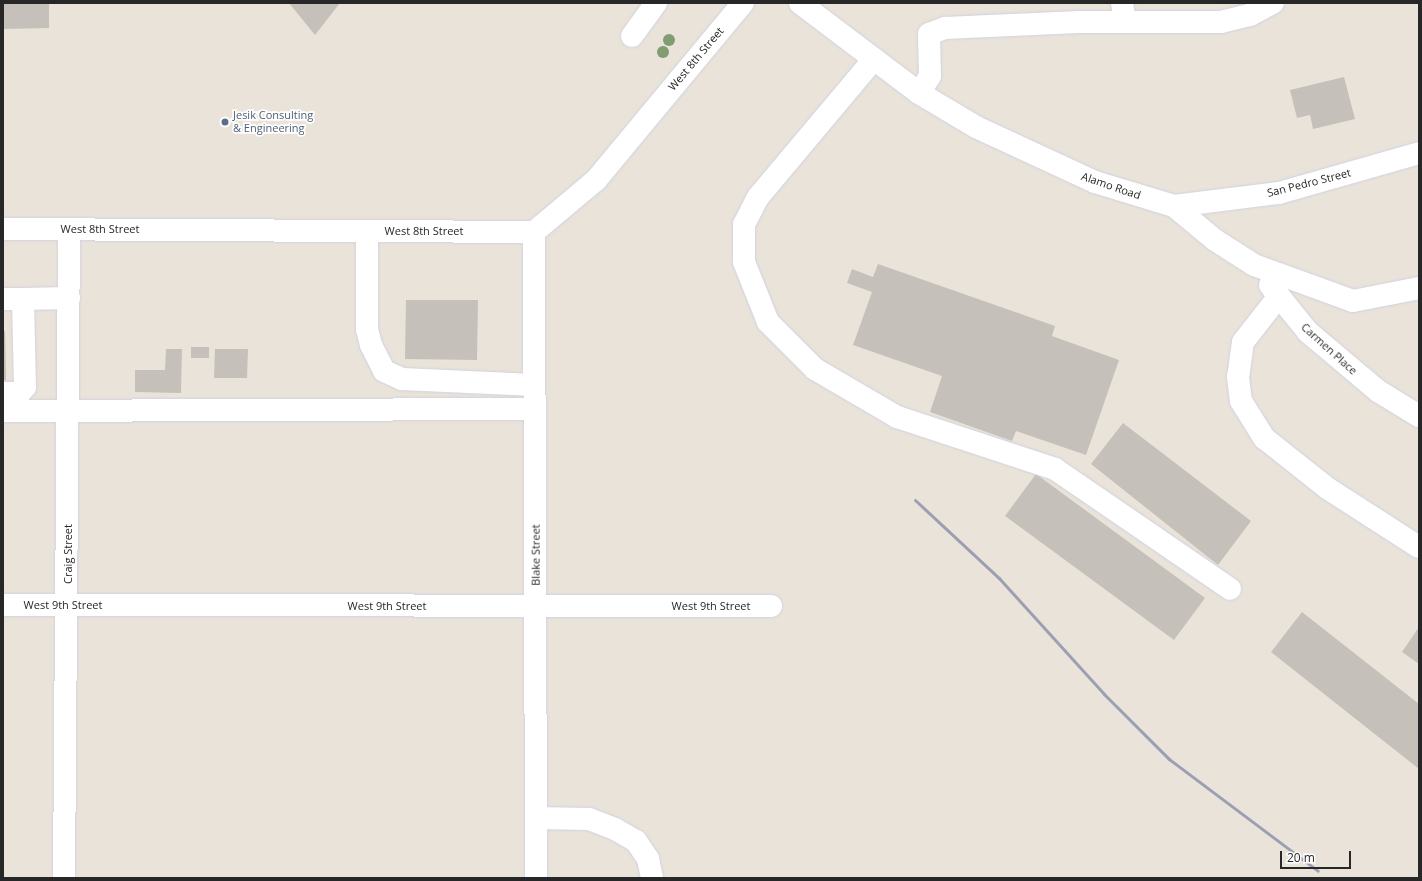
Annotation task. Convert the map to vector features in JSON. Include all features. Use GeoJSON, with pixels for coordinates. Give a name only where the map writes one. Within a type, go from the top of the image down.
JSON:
{"type":"FeatureCollection","features":[{"type":"Feature","properties":{"kind":"street"},"geometry":{"type":"LineString","coordinates":[[632,36],[656,3]]}},
{"type":"Feature","properties":{"kind":"street","name":"West 8th Street"},"geometry":{"type":"LineString","coordinates":[[3,229],[534,232],[596,180],[743,3]]}},
{"type":"Feature","properties":{"kind":"street","name":"Alamo Road"},"geometry":{"type":"LineString","coordinates":[[800,3],[919,93],[976,127],[1095,182],[1174,206],[1215,240],[1254,266],[1353,301],[1419,288]]}},
{"type":"Feature","properties":{"kind":"street"},"geometry":{"type":"LineString","coordinates":[[919,93],[930,76],[929,34],[945,28],[1123,12],[1221,22],[1250,15],[1273,3]]}},
{"type":"Feature","properties":{"kind":"street"},"geometry":{"type":"LineString","coordinates":[[874,59],[758,197],[744,224],[744,262],[768,322],[815,369],[897,417],[1055,469],[1230,589]]}},
{"type":"Feature","properties":{"kind":"street","name":"San Pedro Street"},"geometry":{"type":"LineString","coordinates":[[1174,206],[1279,193],[1419,153]]}},
{"type":"Feature","properties":{"kind":"street","name":"Craig Street"},"geometry":{"type":"LineString","coordinates":[[64,878],[68,606],[69,229]]}},
{"type":"Feature","properties":{"kind":"street"},"geometry":{"type":"LineString","coordinates":[[367,231],[367,329],[371,346],[384,371],[402,379],[534,385]]}},
{"type":"Feature","properties":{"kind":"street","name":"Blake Street"},"geometry":{"type":"LineString","coordinates":[[534,232],[536,878]]}},
{"type":"Feature","properties":{"kind":"street","name":"Carmen Place"},"geometry":{"type":"LineString","coordinates":[[1254,266],[1308,332],[1378,391],[1419,416]]}},
{"type":"Feature","properties":{"kind":"street"},"geometry":{"type":"LineString","coordinates":[[1279,296],[1243,342],[1238,377],[1241,401],[1264,438],[1327,488],[1419,547]]}},
{"type":"Feature","properties":{"kind":"street"},"geometry":{"type":"LineString","coordinates":[[3,393],[20,393],[25,388],[13,299],[69,298]]}},
{"type":"Feature","properties":{"kind":"street"},"geometry":{"type":"LineString","coordinates":[[3,411],[534,409]]}},
{"type":"Feature","properties":{"kind":"street","name":"West 9th Street"},"geometry":{"type":"LineString","coordinates":[[3,605],[771,606]]}},
{"type":"Feature","properties":{"kind":"street"},"geometry":{"type":"LineString","coordinates":[[536,818],[589,819],[615,829],[636,841],[648,859],[652,878]]}},
{"type":"Feature","properties":{"kind":"building"},"geometry":{"type":"Polygon","coordinates":[[[3,3],[49,3],[49,28],[3,29],[3,3]]]}},
{"type":"Feature","properties":{"kind":"building"},"geometry":{"type":"Polygon","coordinates":[[[289,3],[340,3],[315,35],[289,3]]]}},
{"type":"Feature","properties":{"kind":"building"},"geometry":{"type":"Polygon","coordinates":[[[1344,77],[1355,119],[1313,129],[1310,115],[1297,118],[1290,90],[1344,77]]]}},
{"type":"Feature","properties":{"kind":"building"},"geometry":{"type":"Polygon","coordinates":[[[878,264],[1055,326],[1052,336],[1119,360],[1086,455],[1016,431],[1012,441],[930,412],[942,376],[853,345],[872,292],[847,283],[852,269],[873,277],[878,264]]]}},
{"type":"Feature","properties":{"kind":"building"},"geometry":{"type":"Polygon","coordinates":[[[406,300],[478,300],[477,360],[405,359],[406,300]]]}},
{"type":"Feature","properties":{"kind":"building"},"geometry":{"type":"Polygon","coordinates":[[[3,331],[5,331],[6,380],[3,380],[3,331]]]}},
{"type":"Feature","properties":{"kind":"building"},"geometry":{"type":"Polygon","coordinates":[[[191,347],[209,347],[209,358],[191,358],[191,347]]]}},
{"type":"Feature","properties":{"kind":"building"},"geometry":{"type":"Polygon","coordinates":[[[166,349],[182,349],[181,393],[135,392],[135,370],[165,370],[166,349]]]}},
{"type":"Feature","properties":{"kind":"building"},"geometry":{"type":"Polygon","coordinates":[[[215,349],[248,349],[247,378],[214,378],[215,349]]]}},
{"type":"Feature","properties":{"kind":"building"},"geometry":{"type":"Polygon","coordinates":[[[1123,423],[1251,521],[1218,565],[1091,464],[1123,423]]]}},
{"type":"Feature","properties":{"kind":"building"},"geometry":{"type":"Polygon","coordinates":[[[1036,474],[1205,598],[1174,640],[1005,516],[1036,474]]]}},
{"type":"Feature","properties":{"kind":"building"},"geometry":{"type":"Polygon","coordinates":[[[1302,612],[1419,704],[1419,769],[1271,652],[1302,612]]]}},
{"type":"Feature","properties":{"kind":"building"},"geometry":{"type":"Polygon","coordinates":[[[1419,627],[1419,664],[1402,652],[1419,627]]]}},
{"type":"Feature","properties":{"kind":"railway"},"geometry":{"type":"LineString","coordinates":[[915,500],[999,578],[1104,694],[1169,759],[1318,871]]}},
{"type":"Feature","properties":{"kind":"place","name":"Jesik Consulting & Engineering"},"geometry":{"type":"Point","coordinates":[225,122]}}]}
